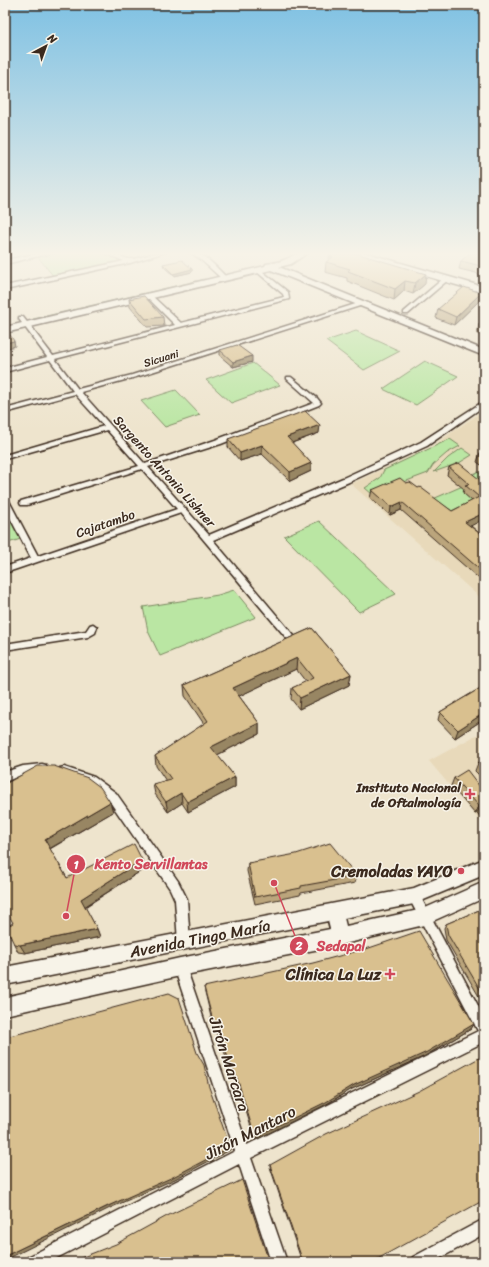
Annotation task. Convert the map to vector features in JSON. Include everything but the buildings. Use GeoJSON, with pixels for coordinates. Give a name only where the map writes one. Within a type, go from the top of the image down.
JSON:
{"type":"FeatureCollection","features":[{"type":"Feature","properties":{"kind":"main road"},"geometry":{"type":"LineString","coordinates":[[5,330],[23,321],[65,311]]}},
{"type":"Feature","properties":{"kind":"main road"},"geometry":{"type":"LineString","coordinates":[[5,322],[23,321],[73,311]]}},
{"type":"Feature","properties":{"kind":"main road"},"geometry":{"type":"LineString","coordinates":[[381,311],[484,353]]}},
{"type":"Feature","properties":{"kind":"main road"},"geometry":{"type":"LineString","coordinates":[[402,311],[484,345]]}},
{"type":"Feature","properties":{"kind":"main road","name":"Avenida Tingo María"},"geometry":{"type":"LineString","coordinates":[[8,971],[184,942],[414,896],[484,867]]}},
{"type":"Feature","properties":{"kind":"main road","name":"Avenida Tingo María"},"geometry":{"type":"LineString","coordinates":[[8,1006],[180,967],[340,936],[424,917],[484,890]]}},
{"type":"Feature","properties":{"kind":"main road"},"geometry":{"type":"LineString","coordinates":[[334,912],[340,936]]}},
{"type":"Feature","properties":{"kind":"street"},"geometry":{"type":"LineString","coordinates":[[165,311],[180,326]]}},
{"type":"Feature","properties":{"kind":"street"},"geometry":{"type":"LineString","coordinates":[[5,370],[238,311]]}},
{"type":"Feature","properties":{"kind":"street","name":"Sicuani"},"geometry":{"type":"LineString","coordinates":[[5,411],[166,367],[342,311]]}},
{"type":"Feature","properties":{"kind":"street","name":"Sargento Antonio Lishner"},"geometry":{"type":"LineString","coordinates":[[23,321],[77,392],[208,539],[292,639]]}},
{"type":"Feature","properties":{"kind":"street"},"geometry":{"type":"LineString","coordinates":[[24,503],[144,467],[218,442],[318,403],[289,378]]}},
{"type":"Feature","properties":{"kind":"street"},"geometry":{"type":"LineString","coordinates":[[208,539],[346,480],[424,444],[484,403]]}},
{"type":"Feature","properties":{"kind":"street"},"geometry":{"type":"LineString","coordinates":[[5,457],[108,427]]}},
{"type":"Feature","properties":{"kind":"street"},"geometry":{"type":"LineString","coordinates":[[5,502],[36,560]]}},
{"type":"Feature","properties":{"kind":"street","name":"Cajatambo"},"geometry":{"type":"LineString","coordinates":[[5,570],[182,510]]}},
{"type":"Feature","properties":{"kind":"street"},"geometry":{"type":"LineString","coordinates":[[5,647],[88,634],[92,631],[93,627]]}},
{"type":"Feature","properties":{"kind":"street"},"geometry":{"type":"LineString","coordinates":[[5,777],[23,770],[43,768],[80,774],[101,785],[112,796],[174,885],[181,899],[184,942]]}},
{"type":"Feature","properties":{"kind":"street"},"geometry":{"type":"LineString","coordinates":[[414,896],[484,1030]]}},
{"type":"Feature","properties":{"kind":"street","name":"Jirón Marcara"},"geometry":{"type":"LineString","coordinates":[[180,967],[279,1262]]}},
{"type":"Feature","properties":{"kind":"street","name":"Jirón Mantaro"},"geometry":{"type":"LineString","coordinates":[[33,1262],[242,1155],[484,1035]]}},
{"type":"Feature","properties":{"kind":"street"},"geometry":{"type":"LineString","coordinates":[[418,1262],[484,1226]]}},
{"type":"Feature","properties":{"kind":"shaded area"},"geometry":{"type":"Polygon","coordinates":[[[484,410],[484,601],[351,484],[431,447],[484,410]]]}},
{"type":"Feature","properties":{"kind":"shaded area","name":"Instituto Nacional de Oftalmología"},"geometry":{"type":"Polygon","coordinates":[[[484,731],[484,826],[429,761],[484,731]]]}},
{"type":"Feature","properties":{"kind":"green space"},"geometry":{"type":"Polygon","coordinates":[[[67,311],[75,311],[36,320],[33,319],[67,311]]]}},
{"type":"Feature","properties":{"kind":"green space"},"geometry":{"type":"Polygon","coordinates":[[[356,331],[400,351],[364,370],[326,341],[356,331]]]}},
{"type":"Feature","properties":{"kind":"green space"},"geometry":{"type":"Polygon","coordinates":[[[425,361],[458,376],[416,405],[383,389],[425,361]]]}},
{"type":"Feature","properties":{"kind":"green space"},"geometry":{"type":"Polygon","coordinates":[[[253,363],[280,385],[231,403],[206,380],[253,363]]]}},
{"type":"Feature","properties":{"kind":"green space"},"geometry":{"type":"Polygon","coordinates":[[[176,390],[200,415],[165,427],[141,401],[176,390]]]}},
{"type":"Feature","properties":{"kind":"green space"},"geometry":{"type":"Polygon","coordinates":[[[450,439],[460,446],[447,453],[433,465],[428,473],[372,494],[365,488],[380,478],[384,470],[450,439]]]}},
{"type":"Feature","properties":{"kind":"green space"},"geometry":{"type":"Polygon","coordinates":[[[462,448],[472,455],[459,463],[434,472],[448,458],[462,448]]]}},
{"type":"Feature","properties":{"kind":"green space"},"geometry":{"type":"Polygon","coordinates":[[[478,472],[484,477],[484,501],[453,515],[433,499],[474,481],[468,476],[478,472]]]}},
{"type":"Feature","properties":{"kind":"green space"},"geometry":{"type":"Polygon","coordinates":[[[5,496],[27,537],[5,544],[5,496]]]}},
{"type":"Feature","properties":{"kind":"green space"},"geometry":{"type":"Polygon","coordinates":[[[319,521],[396,594],[359,612],[284,536],[319,521]]]}},
{"type":"Feature","properties":{"kind":"green space"},"geometry":{"type":"Polygon","coordinates":[[[234,590],[256,617],[160,656],[148,631],[143,607],[218,595],[234,590]]]}},
{"type":"Feature","properties":{"kind":"place","name":"Instituto Nacional de Oftalmología"},"geometry":{"type":"Point","coordinates":[470,794]}},
{"type":"Feature","properties":{"kind":"place","name":"Cremoladas YAYO"},"geometry":{"type":"Point","coordinates":[461,871]}},
{"type":"Feature","properties":{"kind":"place","name":"Sedapal"},"geometry":{"type":"Point","coordinates":[274,883]}},
{"type":"Feature","properties":{"kind":"place","name":"Kento Servillantas"},"geometry":{"type":"Point","coordinates":[66,916]}},
{"type":"Feature","properties":{"kind":"place","name":"Clínica La Luz"},"geometry":{"type":"Point","coordinates":[390,974]}}]}
